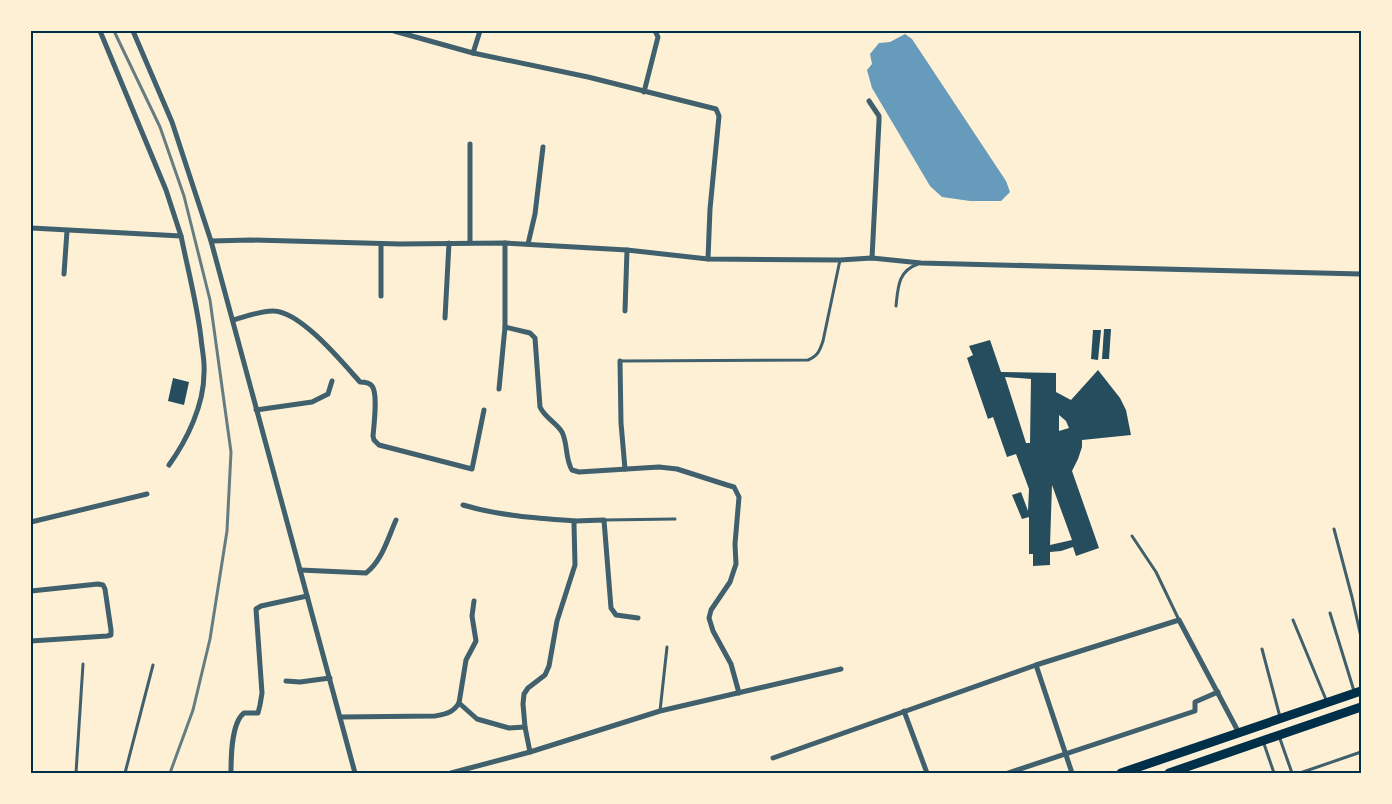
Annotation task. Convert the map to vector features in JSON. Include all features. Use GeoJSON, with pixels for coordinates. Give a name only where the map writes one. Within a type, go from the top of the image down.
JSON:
{"type":"FeatureCollection","features":[{"type":"Feature","properties":{"kind":"main road"},"geometry":{"type":"LineString","coordinates":[[1121,773],[1281,720],[1358,692]]}},
{"type":"Feature","properties":{"kind":"main road"},"geometry":{"type":"LineString","coordinates":[[1169,773],[1361,707]]}},
{"type":"Feature","properties":{"kind":"street"},"geometry":{"type":"LineString","coordinates":[[100,31],[166,190],[180,236],[196,302],[204,372],[203,390],[193,421],[177,454],[169,465]]}},
{"type":"Feature","properties":{"kind":"street"},"geometry":{"type":"LineString","coordinates":[[133,31],[172,122],[211,241],[355,773]]}},
{"type":"Feature","properties":{"kind":"street"},"geometry":{"type":"LineString","coordinates":[[394,31],[473,53],[588,77],[716,109],[718,113],[708,259]]}},
{"type":"Feature","properties":{"kind":"street"},"geometry":{"type":"LineString","coordinates":[[473,53],[480,31]]}},
{"type":"Feature","properties":{"kind":"street"},"geometry":{"type":"LineString","coordinates":[[644,92],[658,37],[655,31]]}},
{"type":"Feature","properties":{"kind":"street"},"geometry":{"type":"LineString","coordinates":[[869,101],[879,116],[880,121],[872,258]]}},
{"type":"Feature","properties":{"kind":"street"},"geometry":{"type":"LineString","coordinates":[[470,144],[470,242]]}},
{"type":"Feature","properties":{"kind":"street"},"geometry":{"type":"LineString","coordinates":[[528,244],[535,214],[543,148]]}},
{"type":"Feature","properties":{"kind":"street"},"geometry":{"type":"LineString","coordinates":[[31,228],[180,236]]}},
{"type":"Feature","properties":{"kind":"street"},"geometry":{"type":"LineString","coordinates":[[64,274],[67,231]]}},
{"type":"Feature","properties":{"kind":"street"},"geometry":{"type":"LineString","coordinates":[[211,241],[251,240],[381,244],[505,243],[627,250],[708,259],[840,260],[872,258],[921,263],[1361,274]]}},
{"type":"Feature","properties":{"kind":"street"},"geometry":{"type":"LineString","coordinates":[[446,318],[449,243]]}},
{"type":"Feature","properties":{"kind":"street"},"geometry":{"type":"LineString","coordinates":[[499,389],[505,327],[505,243]]}},
{"type":"Feature","properties":{"kind":"street"},"geometry":{"type":"LineString","coordinates":[[381,244],[381,296]]}},
{"type":"Feature","properties":{"kind":"street"},"geometry":{"type":"LineString","coordinates":[[625,311],[627,250]]}},
{"type":"Feature","properties":{"kind":"street"},"geometry":{"type":"LineString","coordinates":[[233,320],[273,310],[283,312],[312,331],[360,382],[368,383],[372,386],[375,394],[373,436],[379,445],[472,469],[484,410]]}},
{"type":"Feature","properties":{"kind":"street"},"geometry":{"type":"LineString","coordinates":[[505,327],[530,333],[535,338],[540,407],[543,414],[561,430],[567,447],[571,469],[574,472],[659,467],[677,469],[734,487],[737,491],[740,497],[740,508],[735,544],[736,564],[730,582],[711,610],[709,618],[713,631],[731,664],[739,693]]}},
{"type":"Feature","properties":{"kind":"street"},"geometry":{"type":"LineString","coordinates":[[620,361],[620,423],[625,469]]}},
{"type":"Feature","properties":{"kind":"street"},"geometry":{"type":"LineString","coordinates":[[256,410],[312,402],[328,394],[332,381]]}},
{"type":"Feature","properties":{"kind":"street"},"geometry":{"type":"LineString","coordinates":[[31,522],[147,494]]}},
{"type":"Feature","properties":{"kind":"street"},"geometry":{"type":"LineString","coordinates":[[463,505],[525,516],[575,521],[604,520],[611,608],[616,615],[638,618]]}},
{"type":"Feature","properties":{"kind":"street"},"geometry":{"type":"LineString","coordinates":[[300,570],[366,573],[373,568],[396,520]]}},
{"type":"Feature","properties":{"kind":"street"},"geometry":{"type":"LineString","coordinates":[[530,752],[525,727],[524,694],[528,688],[545,674],[549,666],[557,621],[575,565],[575,521]]}},
{"type":"Feature","properties":{"kind":"street"},"geometry":{"type":"LineString","coordinates":[[31,591],[103,585],[111,634],[107,636],[31,641]]}},
{"type":"Feature","properties":{"kind":"street"},"geometry":{"type":"LineString","coordinates":[[231,773],[232,744],[238,719],[244,713],[258,713],[262,693],[256,609],[261,606],[308,596]]}},
{"type":"Feature","properties":{"kind":"street"},"geometry":{"type":"LineString","coordinates":[[341,717],[435,716],[449,713],[459,704],[466,660],[476,641],[472,616],[474,601]]}},
{"type":"Feature","properties":{"kind":"street"},"geometry":{"type":"LineString","coordinates":[[773,758],[1036,665],[1179,620],[1239,733]]}},
{"type":"Feature","properties":{"kind":"street"},"geometry":{"type":"LineString","coordinates":[[1036,665],[1072,773]]}},
{"type":"Feature","properties":{"kind":"street"},"geometry":{"type":"LineString","coordinates":[[451,773],[530,752],[660,711],[841,669]]}},
{"type":"Feature","properties":{"kind":"street"},"geometry":{"type":"LineString","coordinates":[[286,681],[300,682],[330,678]]}},
{"type":"Feature","properties":{"kind":"street"},"geometry":{"type":"LineString","coordinates":[[1008,773],[1195,711],[1195,702],[1218,692]]}},
{"type":"Feature","properties":{"kind":"street"},"geometry":{"type":"LineString","coordinates":[[459,704],[477,719],[509,728],[525,727]]}},
{"type":"Feature","properties":{"kind":"street"},"geometry":{"type":"LineString","coordinates":[[904,711],[927,773]]}},
{"type":"Feature","properties":{"kind":"lane"},"geometry":{"type":"LineString","coordinates":[[620,361],[808,360],[819,352],[823,341],[840,260]]}},
{"type":"Feature","properties":{"kind":"lane"},"geometry":{"type":"LineString","coordinates":[[896,306],[898,290],[904,272],[908,268],[921,263]]}},
{"type":"Feature","properties":{"kind":"lane"},"geometry":{"type":"LineString","coordinates":[[604,520],[675,519]]}},
{"type":"Feature","properties":{"kind":"lane"},"geometry":{"type":"LineString","coordinates":[[1334,530],[1361,637]]}},
{"type":"Feature","properties":{"kind":"lane"},"geometry":{"type":"LineString","coordinates":[[1132,536],[1156,572],[1179,620]]}},
{"type":"Feature","properties":{"kind":"lane"},"geometry":{"type":"LineString","coordinates":[[1330,612],[1358,692]]}},
{"type":"Feature","properties":{"kind":"lane"},"geometry":{"type":"LineString","coordinates":[[1293,620],[1327,703]]}},
{"type":"Feature","properties":{"kind":"lane"},"geometry":{"type":"LineString","coordinates":[[660,711],[667,647]]}},
{"type":"Feature","properties":{"kind":"lane"},"geometry":{"type":"LineString","coordinates":[[1262,649],[1281,720]]}},
{"type":"Feature","properties":{"kind":"lane"},"geometry":{"type":"LineString","coordinates":[[76,773],[83,664]]}},
{"type":"Feature","properties":{"kind":"lane"},"geometry":{"type":"LineString","coordinates":[[125,773],[153,665]]}},
{"type":"Feature","properties":{"kind":"lane"},"geometry":{"type":"LineString","coordinates":[[1279,736],[1292,773]]}},
{"type":"Feature","properties":{"kind":"lane"},"geometry":{"type":"LineString","coordinates":[[1263,741],[1274,773]]}},
{"type":"Feature","properties":{"kind":"lane"},"geometry":{"type":"LineString","coordinates":[[1300,773],[1361,752]]}},
{"type":"Feature","properties":{"kind":"water"},"geometry":{"type":"Polygon","coordinates":[[[905,34],[912,39],[1006,181],[1010,192],[1001,201],[970,201],[942,197],[930,186],[872,88],[867,70],[872,64],[870,54],[879,43],[890,42],[905,34]]]}},
{"type":"Feature","properties":{"kind":"building"},"geometry":{"type":"Polygon","coordinates":[[[1104,329],[1111,329],[1109,359],[1102,359],[1104,329]]]}},
{"type":"Feature","properties":{"kind":"building"},"geometry":{"type":"Polygon","coordinates":[[[1093,330],[1101,330],[1098,360],[1091,359],[1093,330]]]}},
{"type":"Feature","properties":{"kind":"building"},"geometry":{"type":"Polygon","coordinates":[[[990,340],[1001,372],[1056,373],[1056,392],[1071,400],[1098,370],[1120,398],[1126,410],[1131,435],[1082,440],[1082,447],[1072,471],[1099,548],[1076,556],[1073,547],[1050,552],[1050,565],[1033,566],[1033,554],[1029,554],[1029,517],[1022,519],[1012,495],[1021,492],[1028,511],[1029,489],[1016,454],[1007,457],[993,417],[988,419],[967,358],[973,355],[969,346],[990,340]],[[1005,377],[1026,443],[1030,443],[1031,379],[1005,377]],[[1059,415],[1059,431],[1069,428],[1066,421],[1059,415]],[[1052,485],[1050,545],[1072,540],[1052,485]]]}},
{"type":"Feature","properties":{"kind":"building"},"geometry":{"type":"Polygon","coordinates":[[[173,378],[189,382],[184,405],[168,401],[173,378]]]}},
{"type":"Feature","properties":{"kind":"railway"},"geometry":{"type":"LineString","coordinates":[[114,31],[160,127],[184,196],[210,300],[231,452],[227,531],[210,639],[193,710],[170,773]]}}]}
